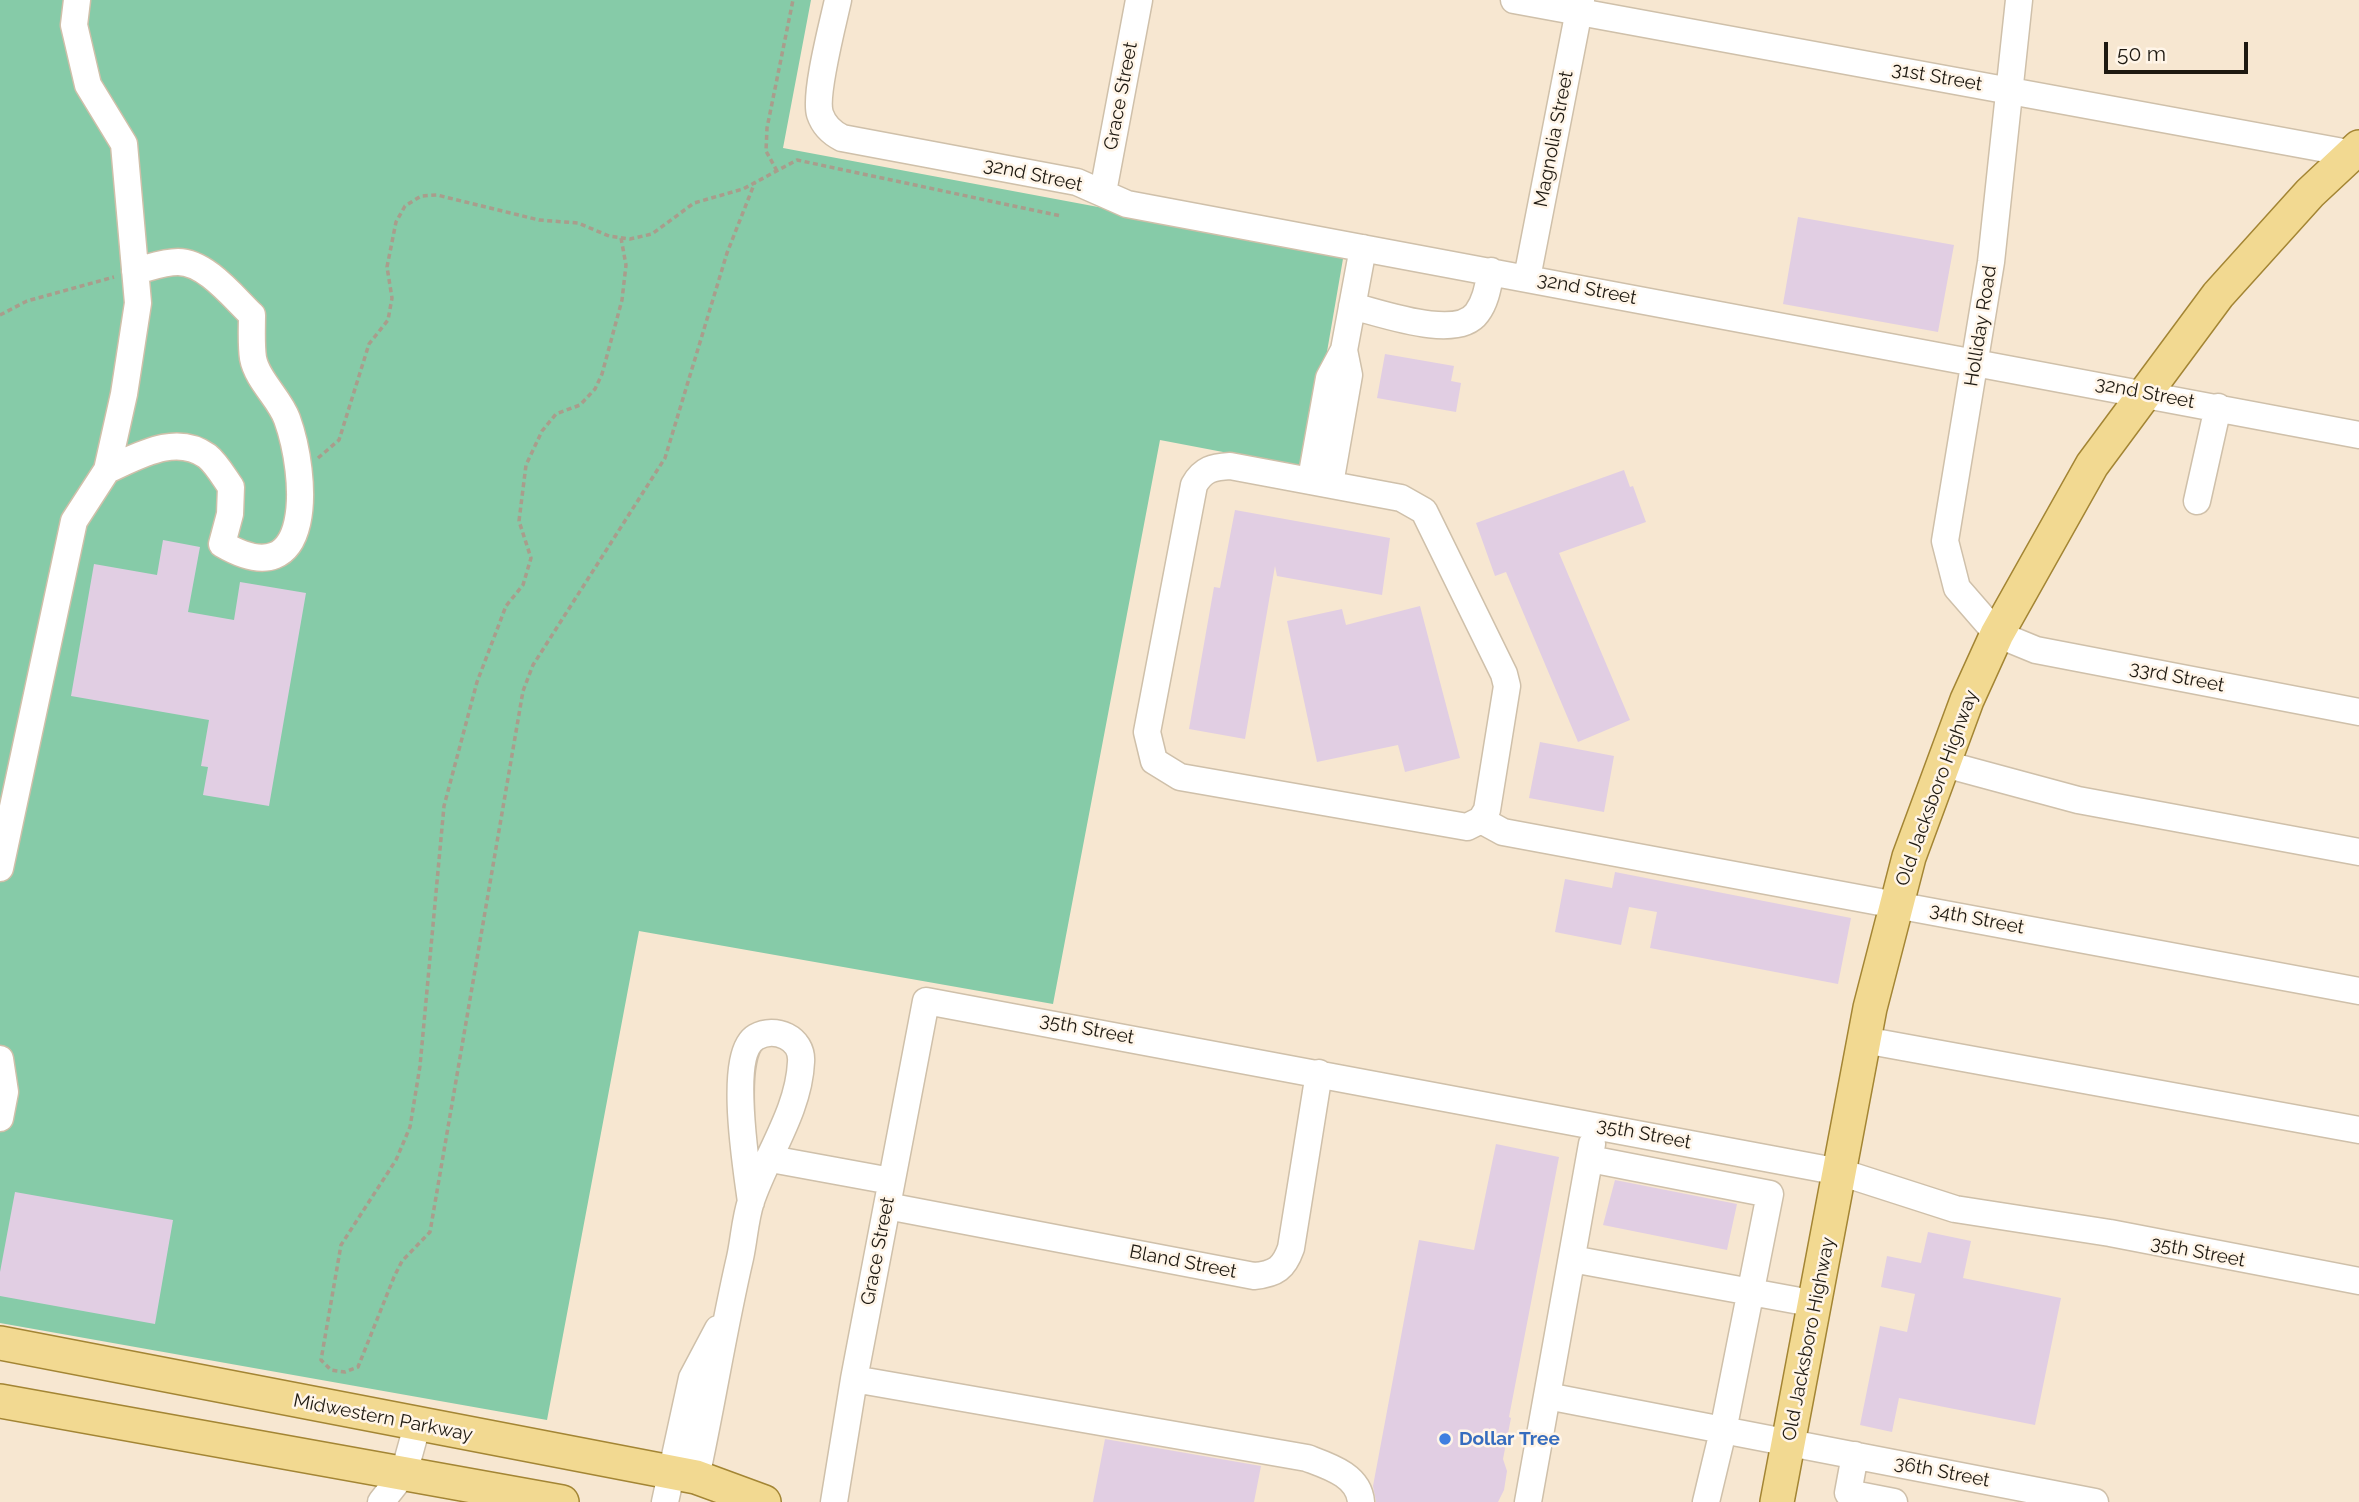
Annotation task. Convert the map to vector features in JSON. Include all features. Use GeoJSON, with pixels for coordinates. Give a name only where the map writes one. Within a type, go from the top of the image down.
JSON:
{"type":"FeatureCollection","features":[{"type":"Feature","properties":{"kind":"main road","name":"Old Jacksboro Highway"},"geometry":{"type":"LineString","coordinates":[[1777,1502],[1864,1040],[1895,904],[1941,764],[1997,634],[2066,505],[2218,295],[2301,203],[2356,152]]}},
{"type":"Feature","properties":{"kind":"main road","name":"Midwestern Parkway"},"geometry":{"type":"LineString","coordinates":[[0,1343],[417,1426],[764,1502]]}},
{"type":"Feature","properties":{"kind":"main road"},"geometry":{"type":"LineString","coordinates":[[0,1401],[394,1492],[562,1502]]}},
{"type":"Feature","properties":{"kind":"main road"},"geometry":{"type":"LineString","coordinates":[[1763,1502],[1787,1454]]}},
{"type":"Feature","properties":{"kind":"street"},"geometry":{"type":"LineString","coordinates":[[0,867],[74,521],[107,470],[124,394],[138,303],[124,144],[88,85],[74,25],[77,0]]}},
{"type":"Feature","properties":{"kind":"street","name":"32nd Street"},"geometry":{"type":"LineString","coordinates":[[838,0],[819,102],[824,123],[831,132],[842,138],[1055,177],[1103,192],[1127,204],[2359,435]]}},
{"type":"Feature","properties":{"kind":"street","name":"Grace Street"},"geometry":{"type":"LineString","coordinates":[[1103,192],[1139,0]]}},
{"type":"Feature","properties":{"kind":"street","name":"31st Street"},"geometry":{"type":"LineString","coordinates":[[1514,0],[1580,6],[2010,90],[2356,152]]}},
{"type":"Feature","properties":{"kind":"street","name":"Holliday Road"},"geometry":{"type":"LineString","coordinates":[[1997,634],[1956,588],[1945,541],[1992,262],[2019,0]]}},
{"type":"Feature","properties":{"kind":"street","name":"Magnolia Street"},"geometry":{"type":"LineString","coordinates":[[1527,278],[1580,6]]}},
{"type":"Feature","properties":{"kind":"street"},"geometry":{"type":"LineString","coordinates":[[1321,482],[1328,439],[1329,378],[1344,350],[1363,247]]}},
{"type":"Feature","properties":{"kind":"street"},"geometry":{"type":"LineString","coordinates":[[107,470],[160,447],[191,449],[208,457],[231,487],[230,514],[222,544],[241,556],[267,560],[285,552],[294,537],[300,490],[298,474],[286,417],[253,360],[252,315],[218,282],[191,264],[177,262],[135,271]]}},
{"type":"Feature","properties":{"kind":"street"},"geometry":{"type":"LineString","coordinates":[[1352,306],[1444,327],[1460,325],[1476,315],[1485,300],[1492,271]]}},
{"type":"Feature","properties":{"kind":"street"},"geometry":{"type":"LineString","coordinates":[[2197,501],[2218,407]]}},
{"type":"Feature","properties":{"kind":"street"},"geometry":{"type":"LineString","coordinates":[[1214,467],[1321,482],[1401,498],[1424,511],[1504,674],[1506,697],[1487,810],[1481,820],[1467,827],[1194,779],[1167,771],[1154,761],[1147,732],[1194,485],[1201,474],[1214,467]]}},
{"type":"Feature","properties":{"kind":"street","name":"33rd Street"},"geometry":{"type":"LineString","coordinates":[[1997,634],[2036,650],[2359,712]]}},
{"type":"Feature","properties":{"kind":"street"},"geometry":{"type":"LineString","coordinates":[[1941,764],[2078,800],[2359,852]]}},
{"type":"Feature","properties":{"kind":"street","name":"34th Street"},"geometry":{"type":"LineString","coordinates":[[1481,820],[1503,832],[1553,842],[2359,991]]}},
{"type":"Feature","properties":{"kind":"street","name":"Grace Street"},"geometry":{"type":"LineString","coordinates":[[834,1502],[854,1378],[926,1001]]}},
{"type":"Feature","properties":{"kind":"street","name":"35th Street"},"geometry":{"type":"LineString","coordinates":[[926,1001],[1840,1172],[1955,1209],[2110,1233],[2359,1281]]}},
{"type":"Feature","properties":{"kind":"street"},"geometry":{"type":"LineString","coordinates":[[677,1483],[728,1309],[751,1202],[771,1159],[798,1084],[802,1059],[797,1045],[784,1034],[768,1032],[753,1038],[744,1054],[740,1121],[751,1202]]}},
{"type":"Feature","properties":{"kind":"street"},"geometry":{"type":"LineString","coordinates":[[1864,1040],[2359,1130]]}},
{"type":"Feature","properties":{"kind":"street"},"geometry":{"type":"LineString","coordinates":[[0,1059],[5,1091],[0,1118]]}},
{"type":"Feature","properties":{"kind":"street","name":"Bland Street"},"geometry":{"type":"LineString","coordinates":[[771,1159],[889,1193],[1254,1276],[1268,1275],[1284,1266],[1291,1248],[1319,1073]]}},
{"type":"Feature","properties":{"kind":"street"},"geometry":{"type":"LineString","coordinates":[[1528,1502],[1596,1125]]}},
{"type":"Feature","properties":{"kind":"street"},"geometry":{"type":"LineString","coordinates":[[1590,1160],[1770,1194],[1723,1431],[1706,1502]]}},
{"type":"Feature","properties":{"kind":"street"},"geometry":{"type":"LineString","coordinates":[[1572,1259],[1816,1304]]}},
{"type":"Feature","properties":{"kind":"street"},"geometry":{"type":"LineString","coordinates":[[854,1378],[1307,1458],[1336,1469],[1354,1483],[1361,1502]]}},
{"type":"Feature","properties":{"kind":"street","name":"36th Street"},"geometry":{"type":"LineString","coordinates":[[1547,1396],[1723,1431],[1787,1454],[1854,1455],[2090,1502]]}},
{"type":"Feature","properties":{"kind":"street"},"geometry":{"type":"LineString","coordinates":[[394,1492],[417,1426]]}},
{"type":"Feature","properties":{"kind":"street"},"geometry":{"type":"LineString","coordinates":[[1854,1455],[1847,1497],[1894,1502]]}},
{"type":"Feature","properties":{"kind":"path"},"geometry":{"type":"LineString","coordinates":[[777,171],[766,151],[768,128],[793,0]]}},
{"type":"Feature","properties":{"kind":"path"},"geometry":{"type":"LineString","coordinates":[[298,474],[339,440],[369,344],[388,320],[393,298],[387,267],[396,222],[405,206],[421,196],[437,195],[539,220],[578,223],[630,239],[652,234],[694,204],[755,182],[797,160],[1060,216]]}},
{"type":"Feature","properties":{"kind":"path"},"geometry":{"type":"LineString","coordinates":[[621,238],[626,265],[622,300],[602,374],[595,389],[580,405],[556,414],[542,431],[526,465],[519,521],[531,558],[523,585],[506,606],[477,682],[444,806],[420,1066],[410,1127],[396,1160],[341,1245],[320,1360],[331,1370],[345,1372],[358,1367],[402,1261],[430,1232],[523,691],[533,665],[665,458],[727,253],[755,182]]}},
{"type":"Feature","properties":{"kind":"path"},"geometry":{"type":"LineString","coordinates":[[0,315],[27,300],[135,271]]}},
{"type":"Feature","properties":{"kind":"green space"},"geometry":{"type":"Polygon","coordinates":[[[0,0],[811,0],[783,148],[1344,253],[1307,468],[1160,440],[1053,1004],[639,931],[547,1420],[0,1323],[0,0]]]}},
{"type":"Feature","properties":{"kind":"building"},"geometry":{"type":"Polygon","coordinates":[[[1798,217],[1954,245],[1938,332],[1783,304],[1798,217]]]}},
{"type":"Feature","properties":{"kind":"building"},"geometry":{"type":"Polygon","coordinates":[[[1385,354],[1454,366],[1451,381],[1461,383],[1456,412],[1377,398],[1385,354]]]}},
{"type":"Feature","properties":{"kind":"building"},"geometry":{"type":"Polygon","coordinates":[[[1624,470],[1646,522],[1559,553],[1630,720],[1578,742],[1506,572],[1495,576],[1476,523],[1624,470]]]}},
{"type":"Feature","properties":{"kind":"building"},"geometry":{"type":"Polygon","coordinates":[[[1235,510],[1390,538],[1382,595],[1277,576],[1275,566],[1245,739],[1189,729],[1214,587],[1220,588],[1235,510]]]}},
{"type":"Feature","properties":{"kind":"building"},"geometry":{"type":"Polygon","coordinates":[[[163,540],[200,547],[188,612],[234,620],[240,582],[306,593],[269,806],[203,795],[208,767],[201,766],[209,720],[71,696],[94,564],[157,575],[163,540]]]}},
{"type":"Feature","properties":{"kind":"building"},"geometry":{"type":"Polygon","coordinates":[[[1420,606],[1460,758],[1405,772],[1398,745],[1317,762],[1287,621],[1342,609],[1346,625],[1420,606]]]}},
{"type":"Feature","properties":{"kind":"building"},"geometry":{"type":"Polygon","coordinates":[[[1540,742],[1614,756],[1604,812],[1529,798],[1540,742]]]}},
{"type":"Feature","properties":{"kind":"building"},"geometry":{"type":"Polygon","coordinates":[[[1615,872],[1851,918],[1838,984],[1650,948],[1657,912],[1629,907],[1621,945],[1555,932],[1565,879],[1612,888],[1615,872]]]}},
{"type":"Feature","properties":{"kind":"building"},"geometry":{"type":"Polygon","coordinates":[[[1496,1144],[1559,1157],[1509,1417],[1511,1418],[1503,1459],[1507,1471],[1504,1490],[1498,1502],[1376,1502],[1373,1486],[1419,1240],[1474,1250],[1496,1144]]]}},
{"type":"Feature","properties":{"kind":"building"},"geometry":{"type":"Polygon","coordinates":[[[1615,1180],[1737,1204],[1727,1250],[1603,1225],[1615,1180]]]}},
{"type":"Feature","properties":{"kind":"building"},"geometry":{"type":"Polygon","coordinates":[[[15,1192],[173,1220],[155,1324],[0,1296],[0,1272],[15,1192]]]}},
{"type":"Feature","properties":{"kind":"building"},"geometry":{"type":"Polygon","coordinates":[[[1928,1232],[1971,1241],[1963,1278],[2061,1298],[2035,1425],[1899,1398],[1892,1432],[1860,1425],[1880,1326],[1907,1332],[1915,1294],[1881,1287],[1887,1256],[1921,1263],[1928,1232]]]}},
{"type":"Feature","properties":{"kind":"building"},"geometry":{"type":"Polygon","coordinates":[[[1105,1439],[1261,1466],[1254,1502],[1093,1502],[1105,1439]]]}},
{"type":"Feature","properties":{"kind":"place","name":"Dollar Tree"},"geometry":{"type":"Point","coordinates":[1445,1439]}}]}
